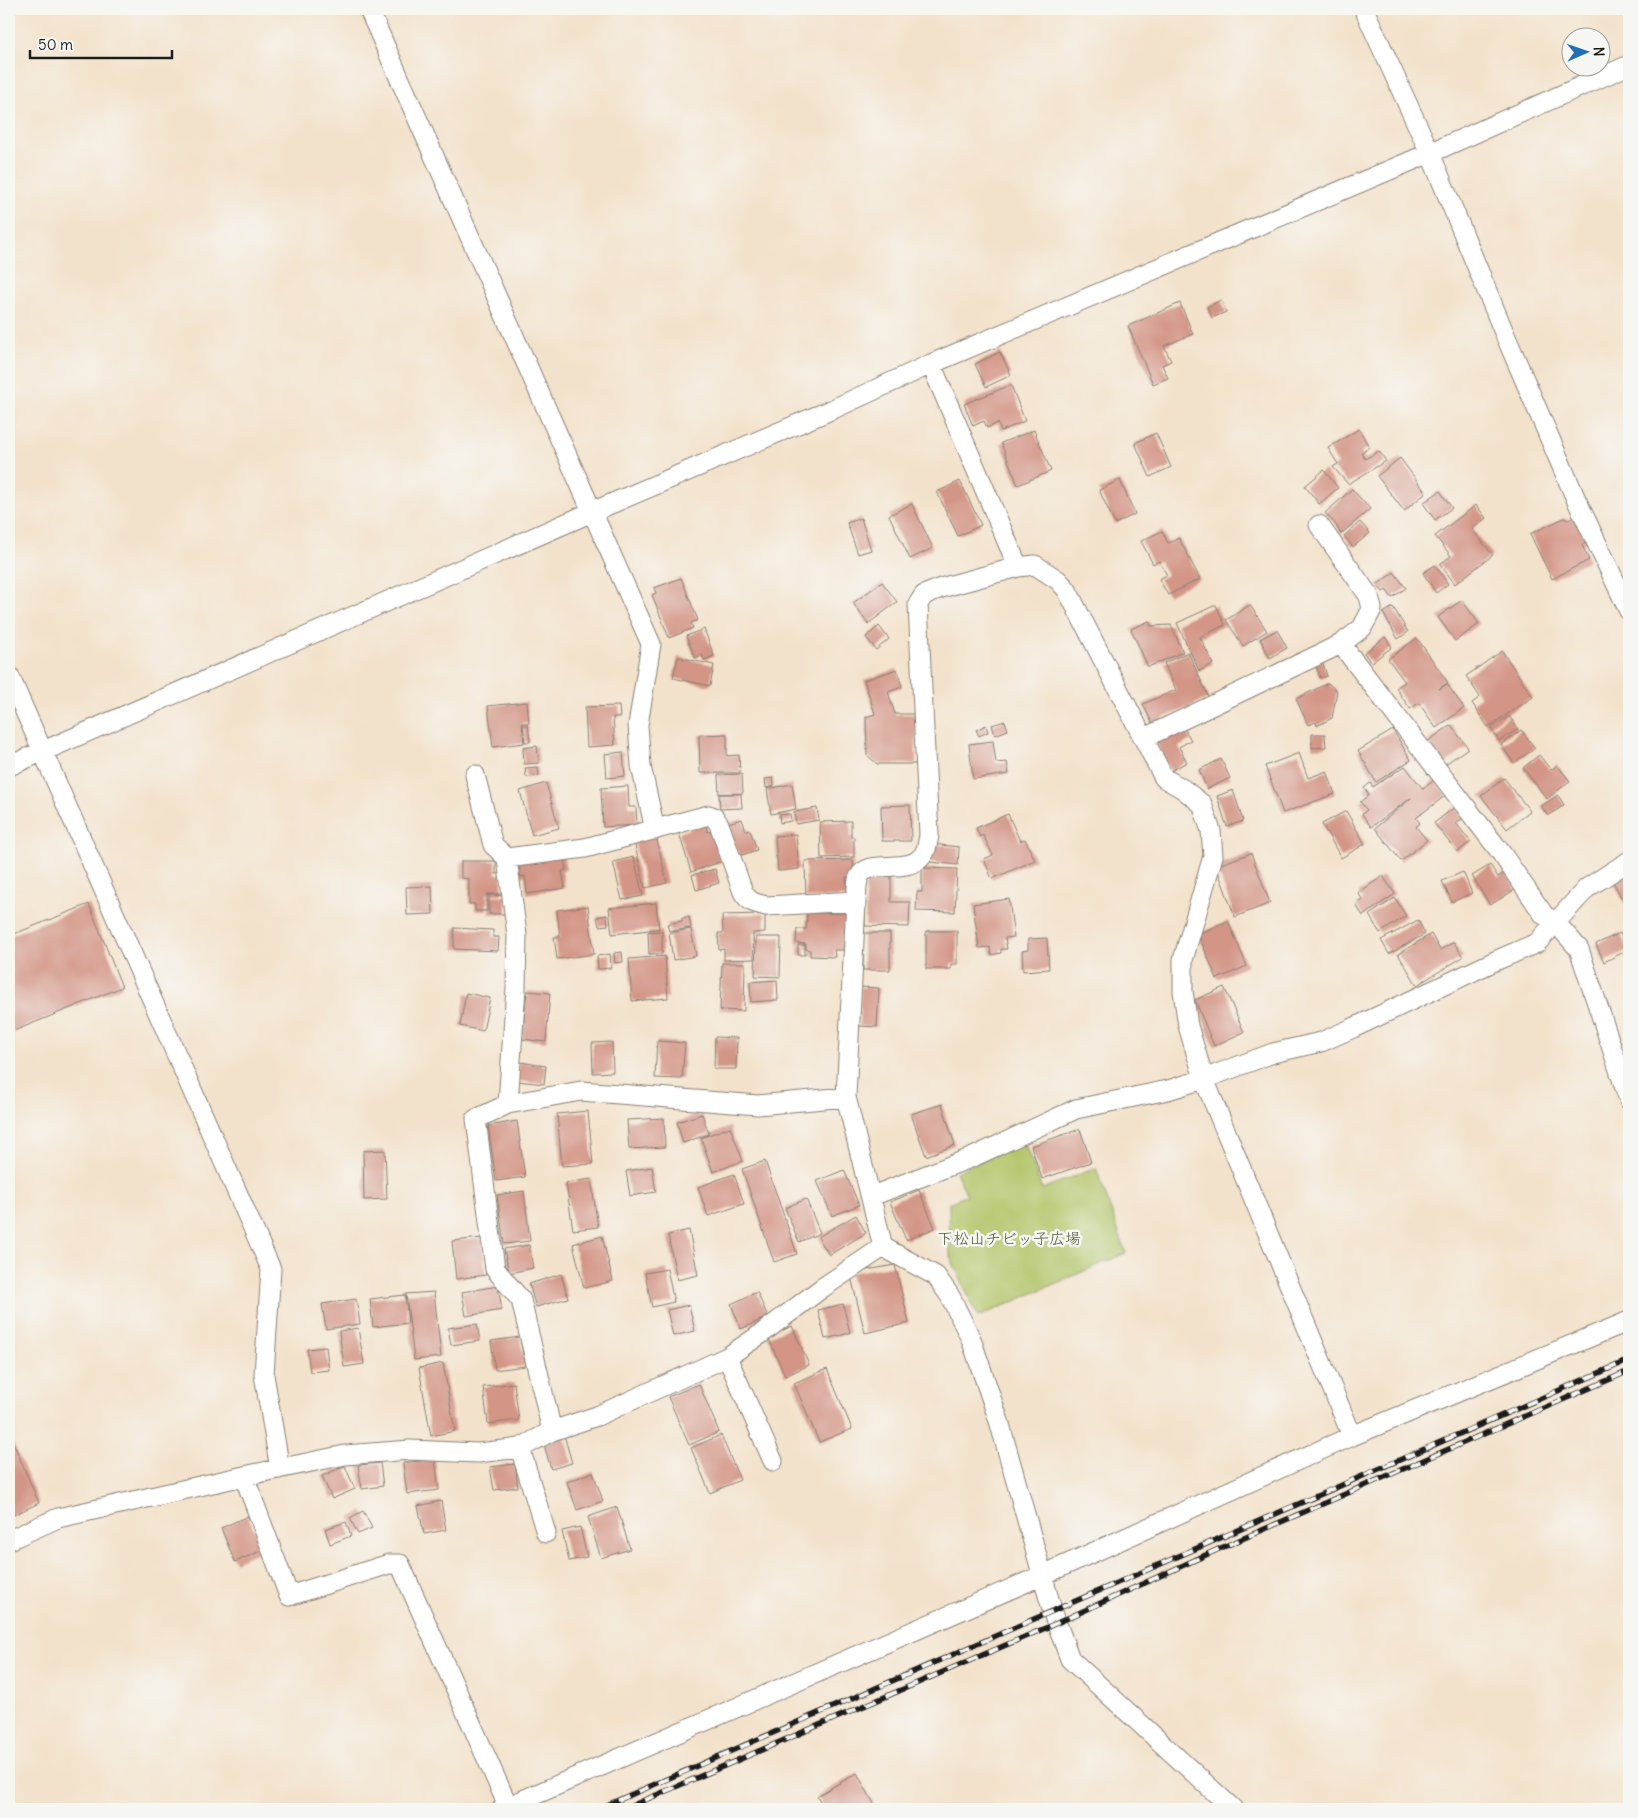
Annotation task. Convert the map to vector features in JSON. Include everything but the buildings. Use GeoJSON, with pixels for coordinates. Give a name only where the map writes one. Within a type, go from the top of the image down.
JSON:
{"type":"FeatureCollection","features":[{"type":"Feature","properties":{"kind":"street"},"geometry":{"type":"LineString","coordinates":[[376,9],[370,12],[651,644],[638,725],[641,766],[655,830]]}},
{"type":"Feature","properties":{"kind":"street"},"geometry":{"type":"LineString","coordinates":[[1364,9],[1430,153],[1576,499],[1629,612]]}},
{"type":"Feature","properties":{"kind":"street"},"geometry":{"type":"LineString","coordinates":[[9,766],[833,409],[931,364],[1430,153],[1629,65]]}},
{"type":"Feature","properties":{"kind":"street"},"geometry":{"type":"LineString","coordinates":[[931,364],[1018,566]]}},
{"type":"Feature","properties":{"kind":"street"},"geometry":{"type":"LineString","coordinates":[[1144,738],[1341,644],[1362,628],[1372,609],[1368,596],[1319,525]]}},
{"type":"Feature","properties":{"kind":"street"},"geometry":{"type":"LineString","coordinates":[[1234,1809],[1070,1659],[1053,1613],[999,1421],[971,1339],[954,1305],[936,1276],[884,1247],[846,1097],[856,901],[859,877],[866,870],[880,866],[911,865],[924,854],[929,835],[918,604],[924,595],[941,588],[1018,566],[1035,565],[1058,580],[1067,590],[1164,778],[1183,789],[1202,804],[1211,831],[1213,856],[1183,960],[1183,991],[1188,1026],[1204,1079],[1352,1436]]}},
{"type":"Feature","properties":{"kind":"street"},"geometry":{"type":"LineString","coordinates":[[1341,644],[1502,854],[1544,915],[1555,922],[1580,949],[1629,1100]]}},
{"type":"Feature","properties":{"kind":"street"},"geometry":{"type":"LineString","coordinates":[[9,675],[271,1269],[264,1375],[280,1469]]}},
{"type":"Feature","properties":{"kind":"street"},"geometry":{"type":"LineString","coordinates":[[475,775],[493,845],[508,858],[517,935],[516,988],[508,1104]]}},
{"type":"Feature","properties":{"kind":"street"},"geometry":{"type":"LineString","coordinates":[[508,858],[585,848],[709,815],[714,817],[719,824],[744,892],[748,900],[753,903],[766,906],[856,901]]}},
{"type":"Feature","properties":{"kind":"street"},"geometry":{"type":"LineString","coordinates":[[872,1196],[973,1157],[1076,1109],[1168,1090],[1204,1079],[1273,1053],[1321,1042],[1353,1028],[1494,961],[1537,943],[1587,888],[1629,861]]}},
{"type":"Feature","properties":{"kind":"street"},"geometry":{"type":"LineString","coordinates":[[552,1431],[521,1300],[495,1269],[476,1119],[508,1104],[581,1091],[758,1105],[846,1097]]}},
{"type":"Feature","properties":{"kind":"street"},"geometry":{"type":"LineString","coordinates":[[9,1540],[58,1518],[345,1455],[410,1450],[478,1453],[520,1448],[552,1431],[597,1416],[727,1357],[762,1334],[822,1288],[884,1247]]}},
{"type":"Feature","properties":{"kind":"street"},"geometry":{"type":"LineString","coordinates":[[244,1476],[289,1596],[389,1564],[400,1564],[505,1808],[1043,1575],[1352,1436],[1629,1321]]}},
{"type":"Feature","properties":{"kind":"street"},"geometry":{"type":"LineString","coordinates":[[727,1357],[773,1462]]}},
{"type":"Feature","properties":{"kind":"street"},"geometry":{"type":"LineString","coordinates":[[520,1448],[546,1533]]}},
{"type":"Feature","properties":{"kind":"green space","name":"下松山チビッ子広場"},"geometry":{"type":"Polygon","coordinates":[[[1024,1142],[1042,1189],[1096,1168],[1126,1253],[978,1317],[950,1256],[949,1203],[967,1195],[956,1172],[1024,1142]]]}},
{"type":"Feature","properties":{"kind":"railway"},"geometry":{"type":"LineString","coordinates":[[598,1809],[1629,1360]]}},
{"type":"Feature","properties":{"kind":"railway"},"geometry":{"type":"LineString","coordinates":[[624,1809],[1057,1623],[1221,1548],[1629,1371]]}}]}
